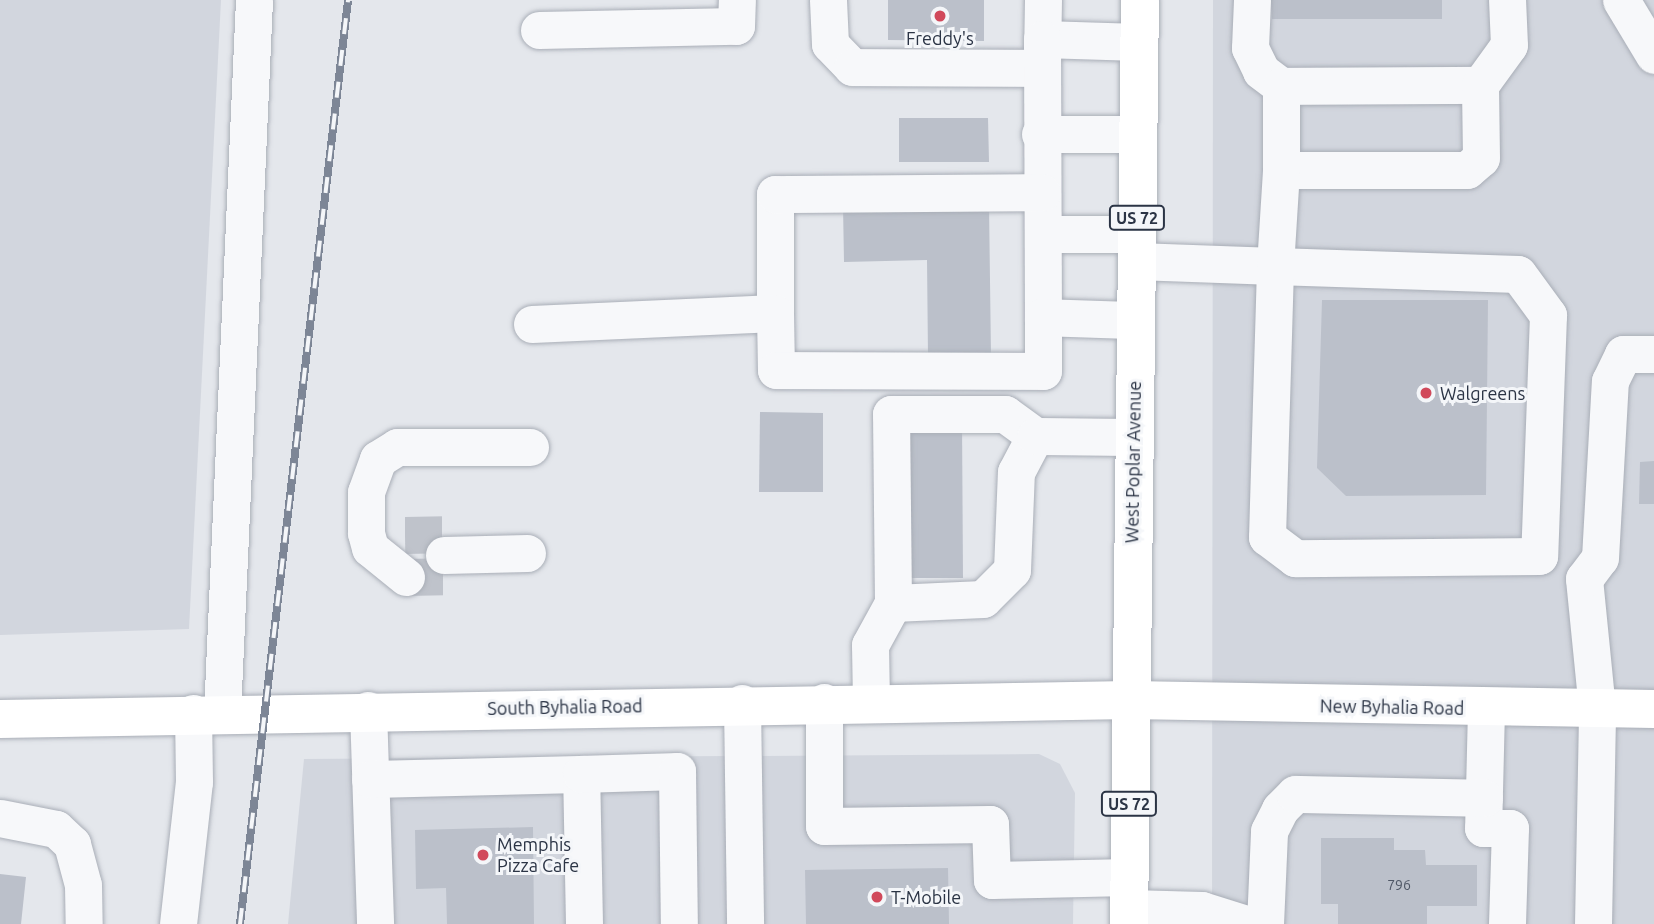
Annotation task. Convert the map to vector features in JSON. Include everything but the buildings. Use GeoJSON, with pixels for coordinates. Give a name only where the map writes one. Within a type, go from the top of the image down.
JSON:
{"type":"FeatureCollection","features":[{"type":"Feature","properties":{"kind":"main road","name":"West Poplar Avenue"},"geometry":{"type":"LineString","coordinates":[[1129,903],[1140,0]]}},
{"type":"Feature","properties":{"kind":"main road","name":"South Byhalia Road"},"geometry":{"type":"LineString","coordinates":[[0,719],[742,703],[1130,700]]}},
{"type":"Feature","properties":{"kind":"main road","name":"New Byhalia Road"},"geometry":{"type":"LineString","coordinates":[[1130,700],[1486,709],[1654,709]]}},
{"type":"Feature","properties":{"kind":"street"},"geometry":{"type":"LineString","coordinates":[[178,924],[194,782],[207,713],[254,0]]}},
{"type":"Feature","properties":{"kind":"street"},"geometry":{"type":"LineString","coordinates":[[539,30],[636,14],[736,26],[737,0]]}},
{"type":"Feature","properties":{"kind":"street"},"geometry":{"type":"LineString","coordinates":[[828,0],[831,44],[852,67],[1042,53],[1139,42]]}},
{"type":"Feature","properties":{"kind":"street"},"geometry":{"type":"LineString","coordinates":[[1042,192],[775,194],[776,370],[1043,371],[1043,234],[1042,192],[1040,134],[1043,0]]}},
{"type":"Feature","properties":{"kind":"street"},"geometry":{"type":"LineString","coordinates":[[1252,0],[1250,48],[1261,71],[1281,86],[1480,85]]}},
{"type":"Feature","properties":{"kind":"street"},"geometry":{"type":"LineString","coordinates":[[1281,170],[1467,170],[1481,158],[1480,85],[1509,46],[1507,0]]}},
{"type":"Feature","properties":{"kind":"street"},"geometry":{"type":"LineString","coordinates":[[1621,0],[1654,55]]}},
{"type":"Feature","properties":{"kind":"street"},"geometry":{"type":"LineString","coordinates":[[1281,86],[1281,170],[1275,266],[1268,537],[1295,558],[1539,556],[1584,579]]}},
{"type":"Feature","properties":{"kind":"street"},"geometry":{"type":"LineString","coordinates":[[1040,134],[1138,134]]}},
{"type":"Feature","properties":{"kind":"street"},"geometry":{"type":"LineString","coordinates":[[1043,234],[1275,266],[1518,274],[1548,315],[1539,556]]}},
{"type":"Feature","properties":{"kind":"street"},"geometry":{"type":"LineString","coordinates":[[532,324],[775,313]]}},
{"type":"Feature","properties":{"kind":"street"},"geometry":{"type":"LineString","coordinates":[[1043,317],[1135,320]]}},
{"type":"Feature","properties":{"kind":"street"},"geometry":{"type":"LineString","coordinates":[[1593,924],[1597,709],[1584,579],[1600,558],[1609,381],[1623,354],[1654,354]]}},
{"type":"Feature","properties":{"kind":"street"},"geometry":{"type":"LineString","coordinates":[[871,702],[870,645],[893,603],[891,414],[1005,414],[1035,436],[1134,437]]}},
{"type":"Feature","properties":{"kind":"street"},"geometry":{"type":"LineString","coordinates":[[893,603],[983,599],[1012,570],[1016,472],[1035,436]]}},
{"type":"Feature","properties":{"kind":"street"},"geometry":{"type":"LineString","coordinates":[[400,556],[370,548],[366,533],[366,492],[372,470],[387,451],[530,447]]}},
{"type":"Feature","properties":{"kind":"street"},"geometry":{"type":"LineString","coordinates":[[444,555],[518,553]]}},
{"type":"Feature","properties":{"kind":"street"},"geometry":{"type":"LineString","coordinates":[[824,702],[824,826],[990,824],[992,880],[1129,903],[1202,910],[1247,924]]}},
{"type":"Feature","properties":{"kind":"street"},"geometry":{"type":"LineString","coordinates":[[742,703],[746,924]]}},
{"type":"Feature","properties":{"kind":"street"},"geometry":{"type":"LineString","coordinates":[[1486,709],[1483,828],[1510,828],[1507,924]]}},
{"type":"Feature","properties":{"kind":"street"},"geometry":{"type":"LineString","coordinates":[[368,710],[375,924]]}},
{"type":"Feature","properties":{"kind":"street"},"geometry":{"type":"LineString","coordinates":[[370,779],[677,771],[679,924]]}},
{"type":"Feature","properties":{"kind":"street"},"geometry":{"type":"LineString","coordinates":[[581,774],[584,924]]}},
{"type":"Feature","properties":{"kind":"street"},"geometry":{"type":"LineString","coordinates":[[1265,924],[1269,831],[1280,809],[1295,794],[1484,798]]}},
{"type":"Feature","properties":{"kind":"street"},"geometry":{"type":"LineString","coordinates":[[0,818],[56,830],[72,844],[83,885],[83,924]]}},
{"type":"Feature","properties":{"kind":"shaded area"},"geometry":{"type":"Polygon","coordinates":[[[0,0],[221,0],[189,629],[0,635],[0,0]]]}},
{"type":"Feature","properties":{"kind":"shaded area"},"geometry":{"type":"Polygon","coordinates":[[[1213,0],[1654,0],[1654,924],[1212,924],[1213,0]]]}},
{"type":"Feature","properties":{"kind":"shaded area"},"geometry":{"type":"Polygon","coordinates":[[[1039,754],[1060,764],[1075,793],[1073,924],[288,924],[304,759],[1039,754]]]}},
{"type":"Feature","properties":{"kind":"tunnel"},"geometry":{"type":"LineString","coordinates":[[405,535],[444,534]]}},
{"type":"Feature","properties":{"kind":"tunnel"},"geometry":{"type":"LineString","coordinates":[[406,577],[445,576]]}},
{"type":"Feature","properties":{"kind":"railway"},"geometry":{"type":"LineString","coordinates":[[240,924],[348,0]]}},
{"type":"Feature","properties":{"kind":"place","name":"Freddy's"},"geometry":{"type":"Point","coordinates":[940,16]}},
{"type":"Feature","properties":{"kind":"place","name":"Walgreens"},"geometry":{"type":"Point","coordinates":[1426,393]}},
{"type":"Feature","properties":{"kind":"place","name":"Memphis Pizza Cafe"},"geometry":{"type":"Point","coordinates":[483,855]}},
{"type":"Feature","properties":{"kind":"place","name":"T-Mobile"},"geometry":{"type":"Point","coordinates":[877,897]}}]}
